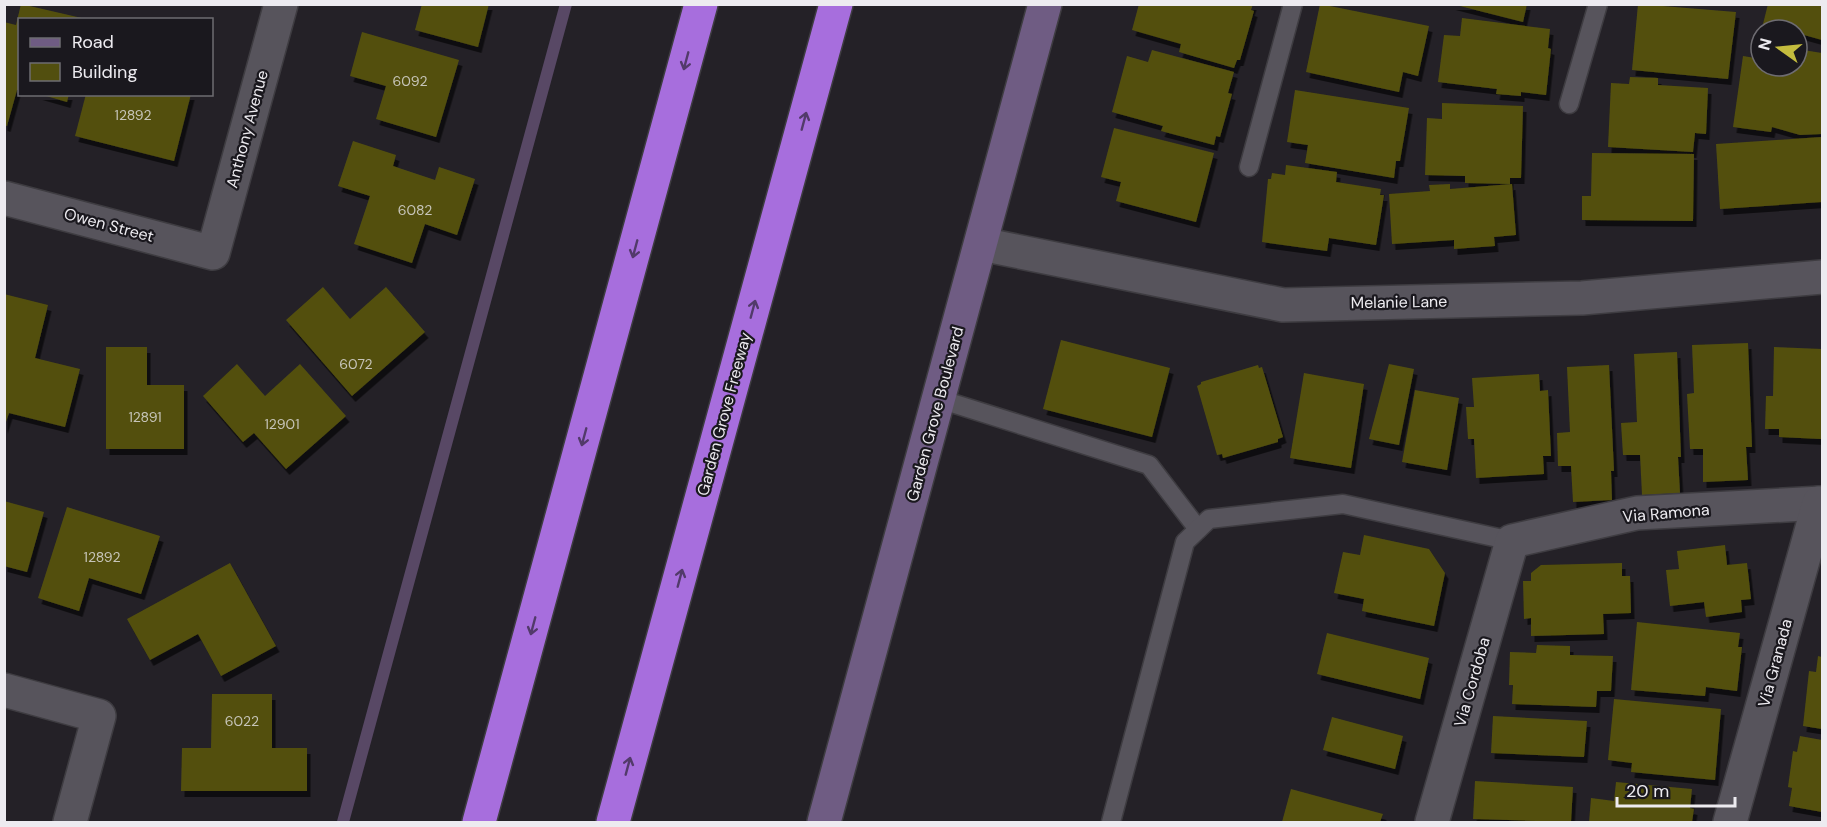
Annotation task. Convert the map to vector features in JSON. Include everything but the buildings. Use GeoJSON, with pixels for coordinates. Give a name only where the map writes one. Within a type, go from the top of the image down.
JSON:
{"type":"FeatureCollection","features":[{"type":"Feature","properties":{"kind":"highway"},"geometry":{"type":"LineString","coordinates":[[479,822],[701,4]]}},
{"type":"Feature","properties":{"kind":"highway","name":"Garden Grove Freeway"},"geometry":{"type":"LineString","coordinates":[[613,822],[836,4]]}},
{"type":"Feature","properties":{"kind":"main road","name":"Garden Grove Boulevard"},"geometry":{"type":"LineString","coordinates":[[824,822],[1045,4]]}},
{"type":"Feature","properties":{"kind":"street","name":"Anthony Avenue"},"geometry":{"type":"LineString","coordinates":[[213,253],[281,4]]}},
{"type":"Feature","properties":{"kind":"street","name":"Owen Street"},"geometry":{"type":"LineString","coordinates":[[4,198],[213,253]]}},
{"type":"Feature","properties":{"kind":"street","name":"Melanie Lane"},"geometry":{"type":"LineString","coordinates":[[981,244],[1283,305],[1582,298],[1822,277]]}},
{"type":"Feature","properties":{"kind":"street","name":"Via Ramona"},"geometry":{"type":"LineString","coordinates":[[1512,541],[1637,513],[1821,503]]}},
{"type":"Feature","properties":{"kind":"street","name":"Via Granada"},"geometry":{"type":"LineString","coordinates":[[1730,822],[1821,503]]}},
{"type":"Feature","properties":{"kind":"street","name":"Via Cordoba"},"geometry":{"type":"LineString","coordinates":[[1432,822],[1512,541]]}},
{"type":"Feature","properties":{"kind":"street"},"geometry":{"type":"LineString","coordinates":[[4,690],[99,716],[70,822]]}},
{"type":"Feature","properties":{"kind":"lane"},"geometry":{"type":"LineString","coordinates":[[1249,167],[1293,4]]}},
{"type":"Feature","properties":{"kind":"lane"},"geometry":{"type":"LineString","coordinates":[[1569,104],[1598,4]]}},
{"type":"Feature","properties":{"kind":"lane"},"geometry":{"type":"LineString","coordinates":[[939,399],[1149,465],[1198,529]]}},
{"type":"Feature","properties":{"kind":"lane"},"geometry":{"type":"LineString","coordinates":[[1111,822],[1185,542],[1209,519],[1343,504],[1512,541]]}},
{"type":"Feature","properties":{"kind":"waterway"},"geometry":{"type":"LineString","coordinates":[[343,822],[566,4]]}}]}
